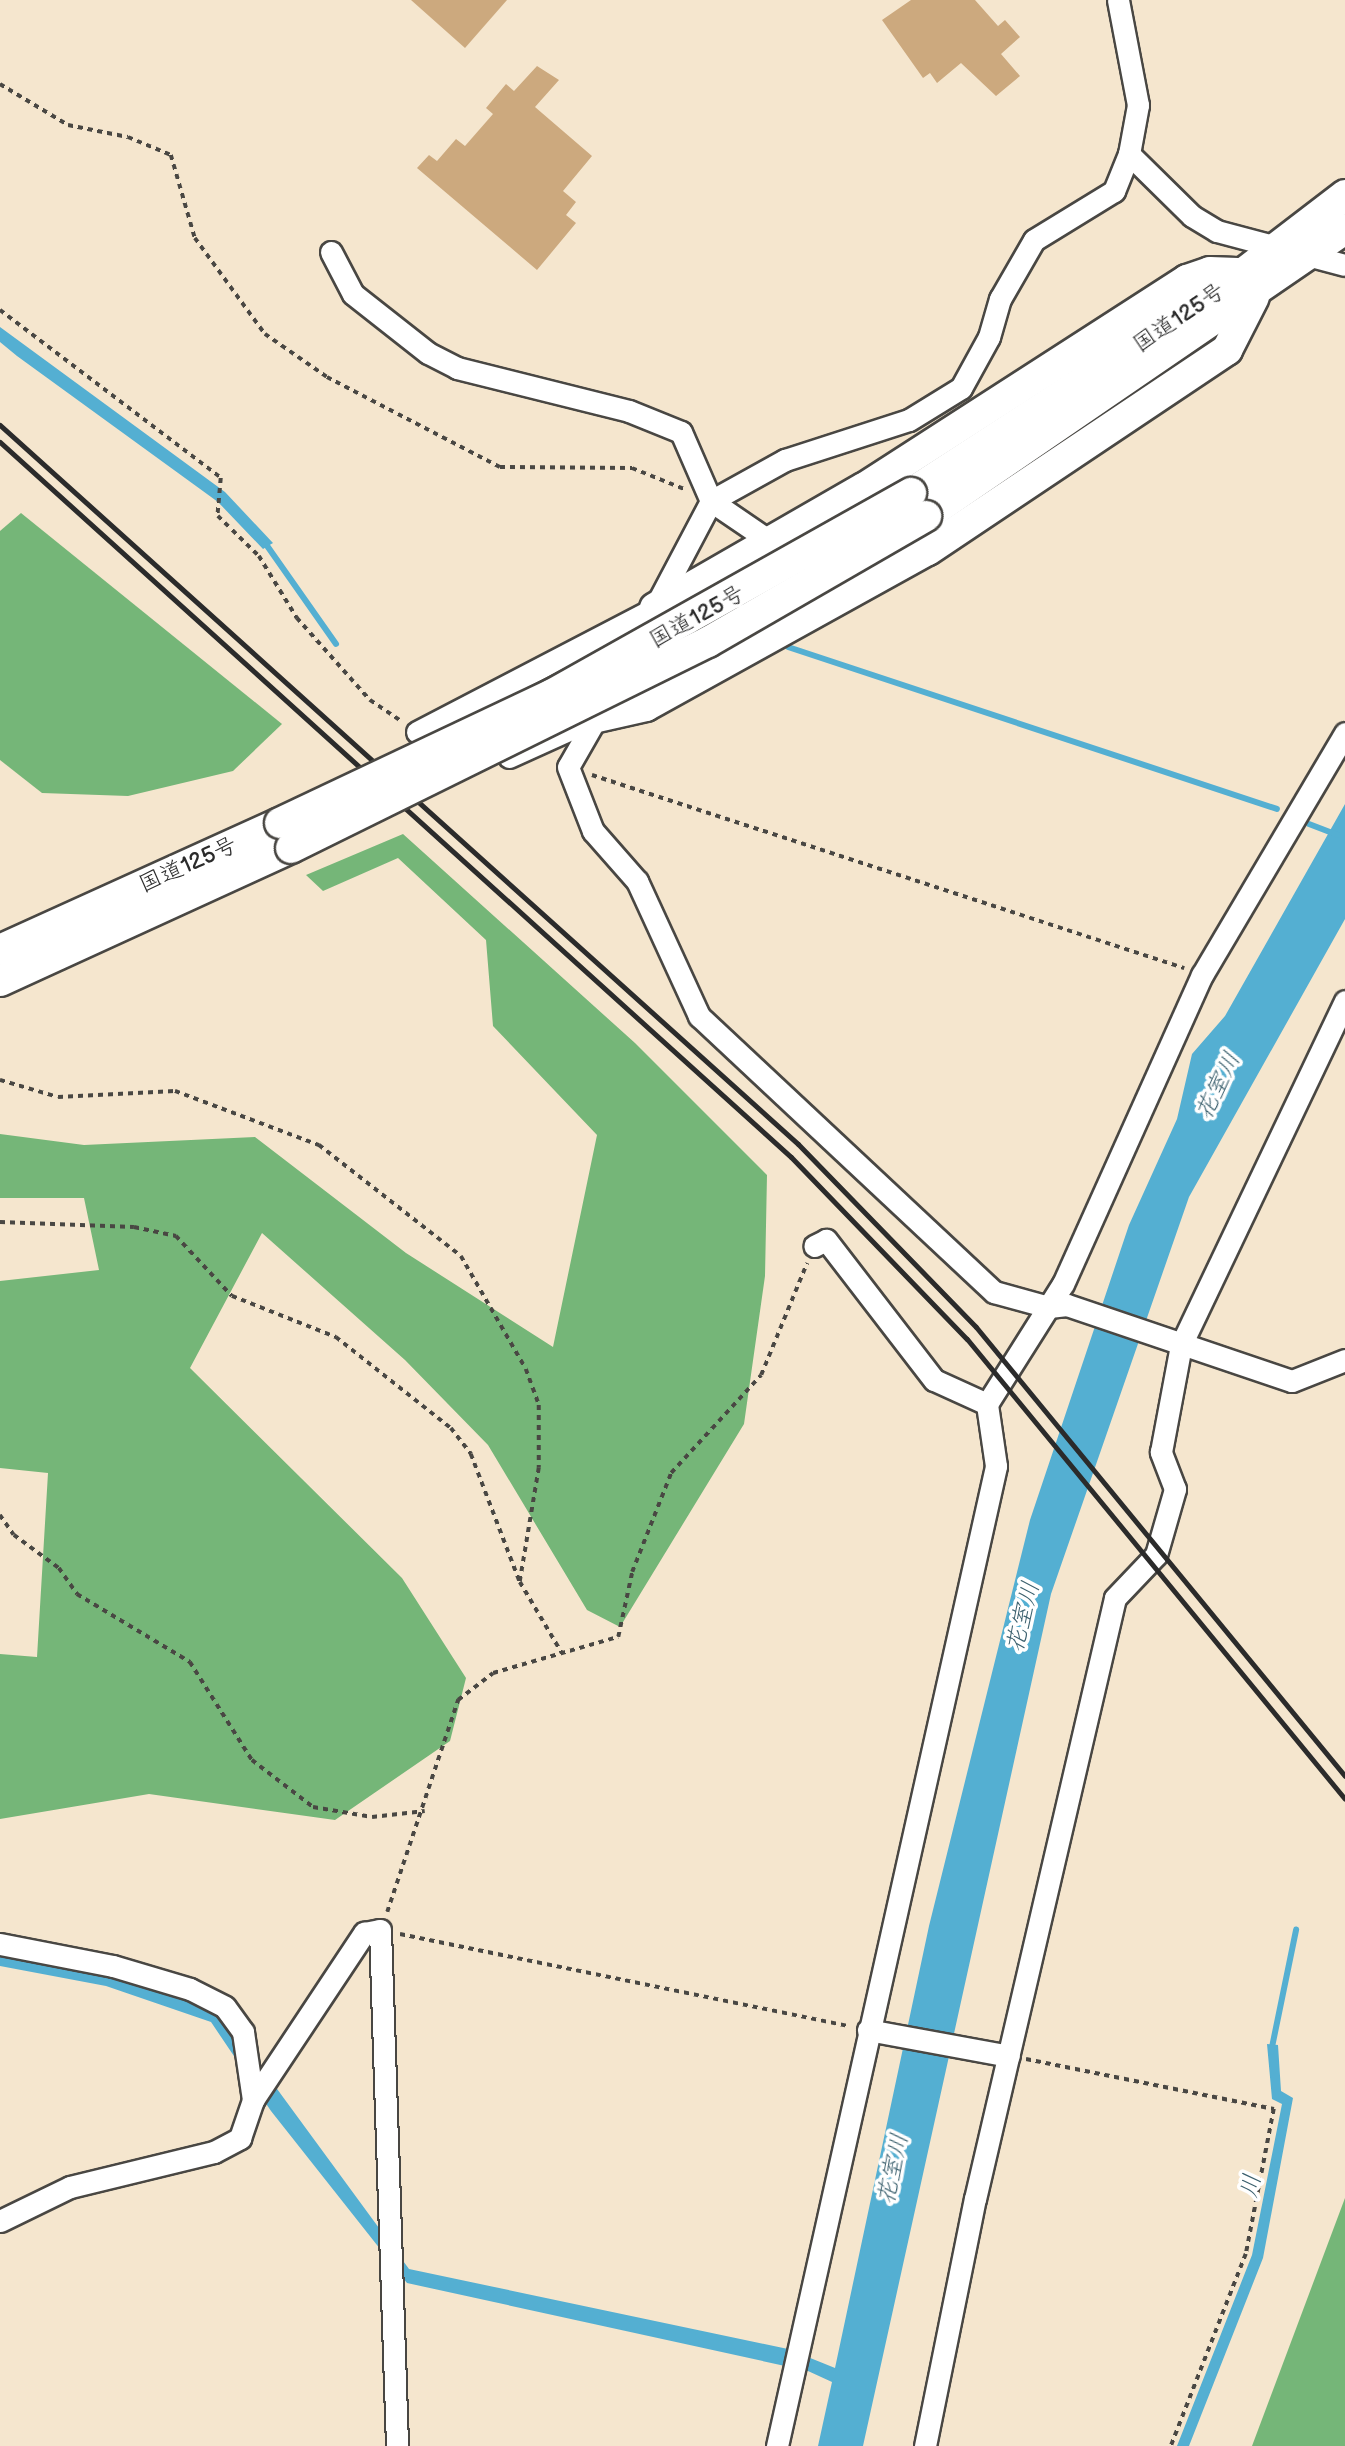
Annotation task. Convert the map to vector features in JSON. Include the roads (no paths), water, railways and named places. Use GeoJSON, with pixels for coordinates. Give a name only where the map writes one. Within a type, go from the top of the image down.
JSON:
{"type":"FeatureCollection","features":[{"type":"Feature","properties":{"kind":"highway","name":"国道125号"},"geometry":{"type":"LineString","coordinates":[[1249,285],[1278,247],[1345,195]]}},
{"type":"Feature","properties":{"kind":"highway","name":"国道125号"},"geometry":{"type":"LineString","coordinates":[[0,981],[286,836],[919,504],[1249,285],[1315,253],[1345,229]]}},
{"type":"Feature","properties":{"kind":"highway"},"geometry":{"type":"LineString","coordinates":[[597,717],[646,706],[928,550],[1227,350],[1249,285],[1210,272],[1186,280],[771,541],[655,608]]}},
{"type":"Feature","properties":{"kind":"highway","name":"国道125号"},"geometry":{"type":"LineString","coordinates":[[0,950],[286,836]]}},
{"type":"Feature","properties":{"kind":"street"},"geometry":{"type":"LineString","coordinates":[[1118,0],[1135,65],[1138,105],[1129,154],[1114,191],[1034,240],[1019,261],[961,388],[909,420],[785,460],[711,501],[568,767],[593,831],[637,881],[699,1016],[994,1292],[1058,1306],[1292,1381],[1345,1360]]}},
{"type":"Feature","properties":{"kind":"street"},"geometry":{"type":"LineString","coordinates":[[1129,154],[1192,216],[1250,245],[1315,253],[1345,265]]}},
{"type":"Feature","properties":{"kind":"street"},"geometry":{"type":"LineString","coordinates":[[331,252],[353,294],[438,358],[629,411],[681,432],[711,501],[771,541]]}},
{"type":"Feature","properties":{"kind":"street"},"geometry":{"type":"LineString","coordinates":[[417,732],[655,608]]}},
{"type":"Feature","properties":{"kind":"street"},"geometry":{"type":"LineString","coordinates":[[509,757],[597,717]]}},
{"type":"Feature","properties":{"kind":"street"},"geometry":{"type":"LineString","coordinates":[[777,2446],[996,1466],[987,1404],[1058,1306],[1202,975],[1345,733]]}},
{"type":"Feature","properties":{"kind":"street"},"geometry":{"type":"LineString","coordinates":[[925,2446],[1009,2056],[1115,1598],[1156,1555],[1175,1489],[1161,1452],[1176,1343],[1345,1001]]}},
{"type":"Feature","properties":{"kind":"street"},"geometry":{"type":"LineString","coordinates":[[814,1246],[827,1240],[934,1380],[987,1404]]}},
{"type":"Feature","properties":{"kind":"street"},"geometry":{"type":"LineString","coordinates":[[0,2221],[70,2187],[214,2152],[240,2138],[253,2101],[364,1933],[380,1930],[397,2446]]}},
{"type":"Feature","properties":{"kind":"street"},"geometry":{"type":"LineString","coordinates":[[0,1944],[113,1966],[190,1989],[225,2007],[243,2032],[253,2101]]}},
{"type":"Feature","properties":{"kind":"street"},"geometry":{"type":"LineString","coordinates":[[868,2030],[1009,2056]]}},
{"type":"Feature","properties":{"kind":"water"},"geometry":{"type":"Polygon","coordinates":[[[0,327],[225,492],[273,543],[263,549],[218,502],[17,356],[0,342],[0,327]]]}},
{"type":"Feature","properties":{"kind":"water","name":"花室川"},"geometry":{"type":"Polygon","coordinates":[[[1345,804],[1345,919],[1189,1197],[1051,1594],[863,2446],[818,2446],[832,2382],[808,2371],[407,2283],[271,2111],[211,2022],[106,1986],[0,1966],[0,1952],[110,1973],[220,2011],[409,2269],[788,2349],[835,2368],[929,1926],[1030,1520],[1129,1225],[1177,1119],[1192,1054],[1225,1016],[1345,804]]]}},
{"type":"Feature","properties":{"kind":"water"},"geometry":{"type":"Polygon","coordinates":[[[1267,2044],[1278,2045],[1281,2091],[1293,2098],[1263,2258],[1189,2446],[1177,2446],[1252,2255],[1282,2104],[1272,2099],[1267,2044]]]}},
{"type":"Feature","properties":{"kind":"waterway"},"geometry":{"type":"LineString","coordinates":[[263,540],[336,644]]}},
{"type":"Feature","properties":{"kind":"waterway"},"geometry":{"type":"LineString","coordinates":[[788,647],[1277,809]]}},
{"type":"Feature","properties":{"kind":"waterway"},"geometry":{"type":"LineString","coordinates":[[1309,824],[1337,835]]}},
{"type":"Feature","properties":{"kind":"waterway","name":"川"},"geometry":{"type":"LineString","coordinates":[[1271,2052],[1296,1930]]}},
{"type":"Feature","properties":{"kind":"railway"},"geometry":{"type":"LineString","coordinates":[[0,425],[798,1144],[976,1327],[1345,1776]]}},
{"type":"Feature","properties":{"kind":"railway"},"geometry":{"type":"LineString","coordinates":[[0,442],[791,1157],[967,1339],[1345,1799]]}}]}
